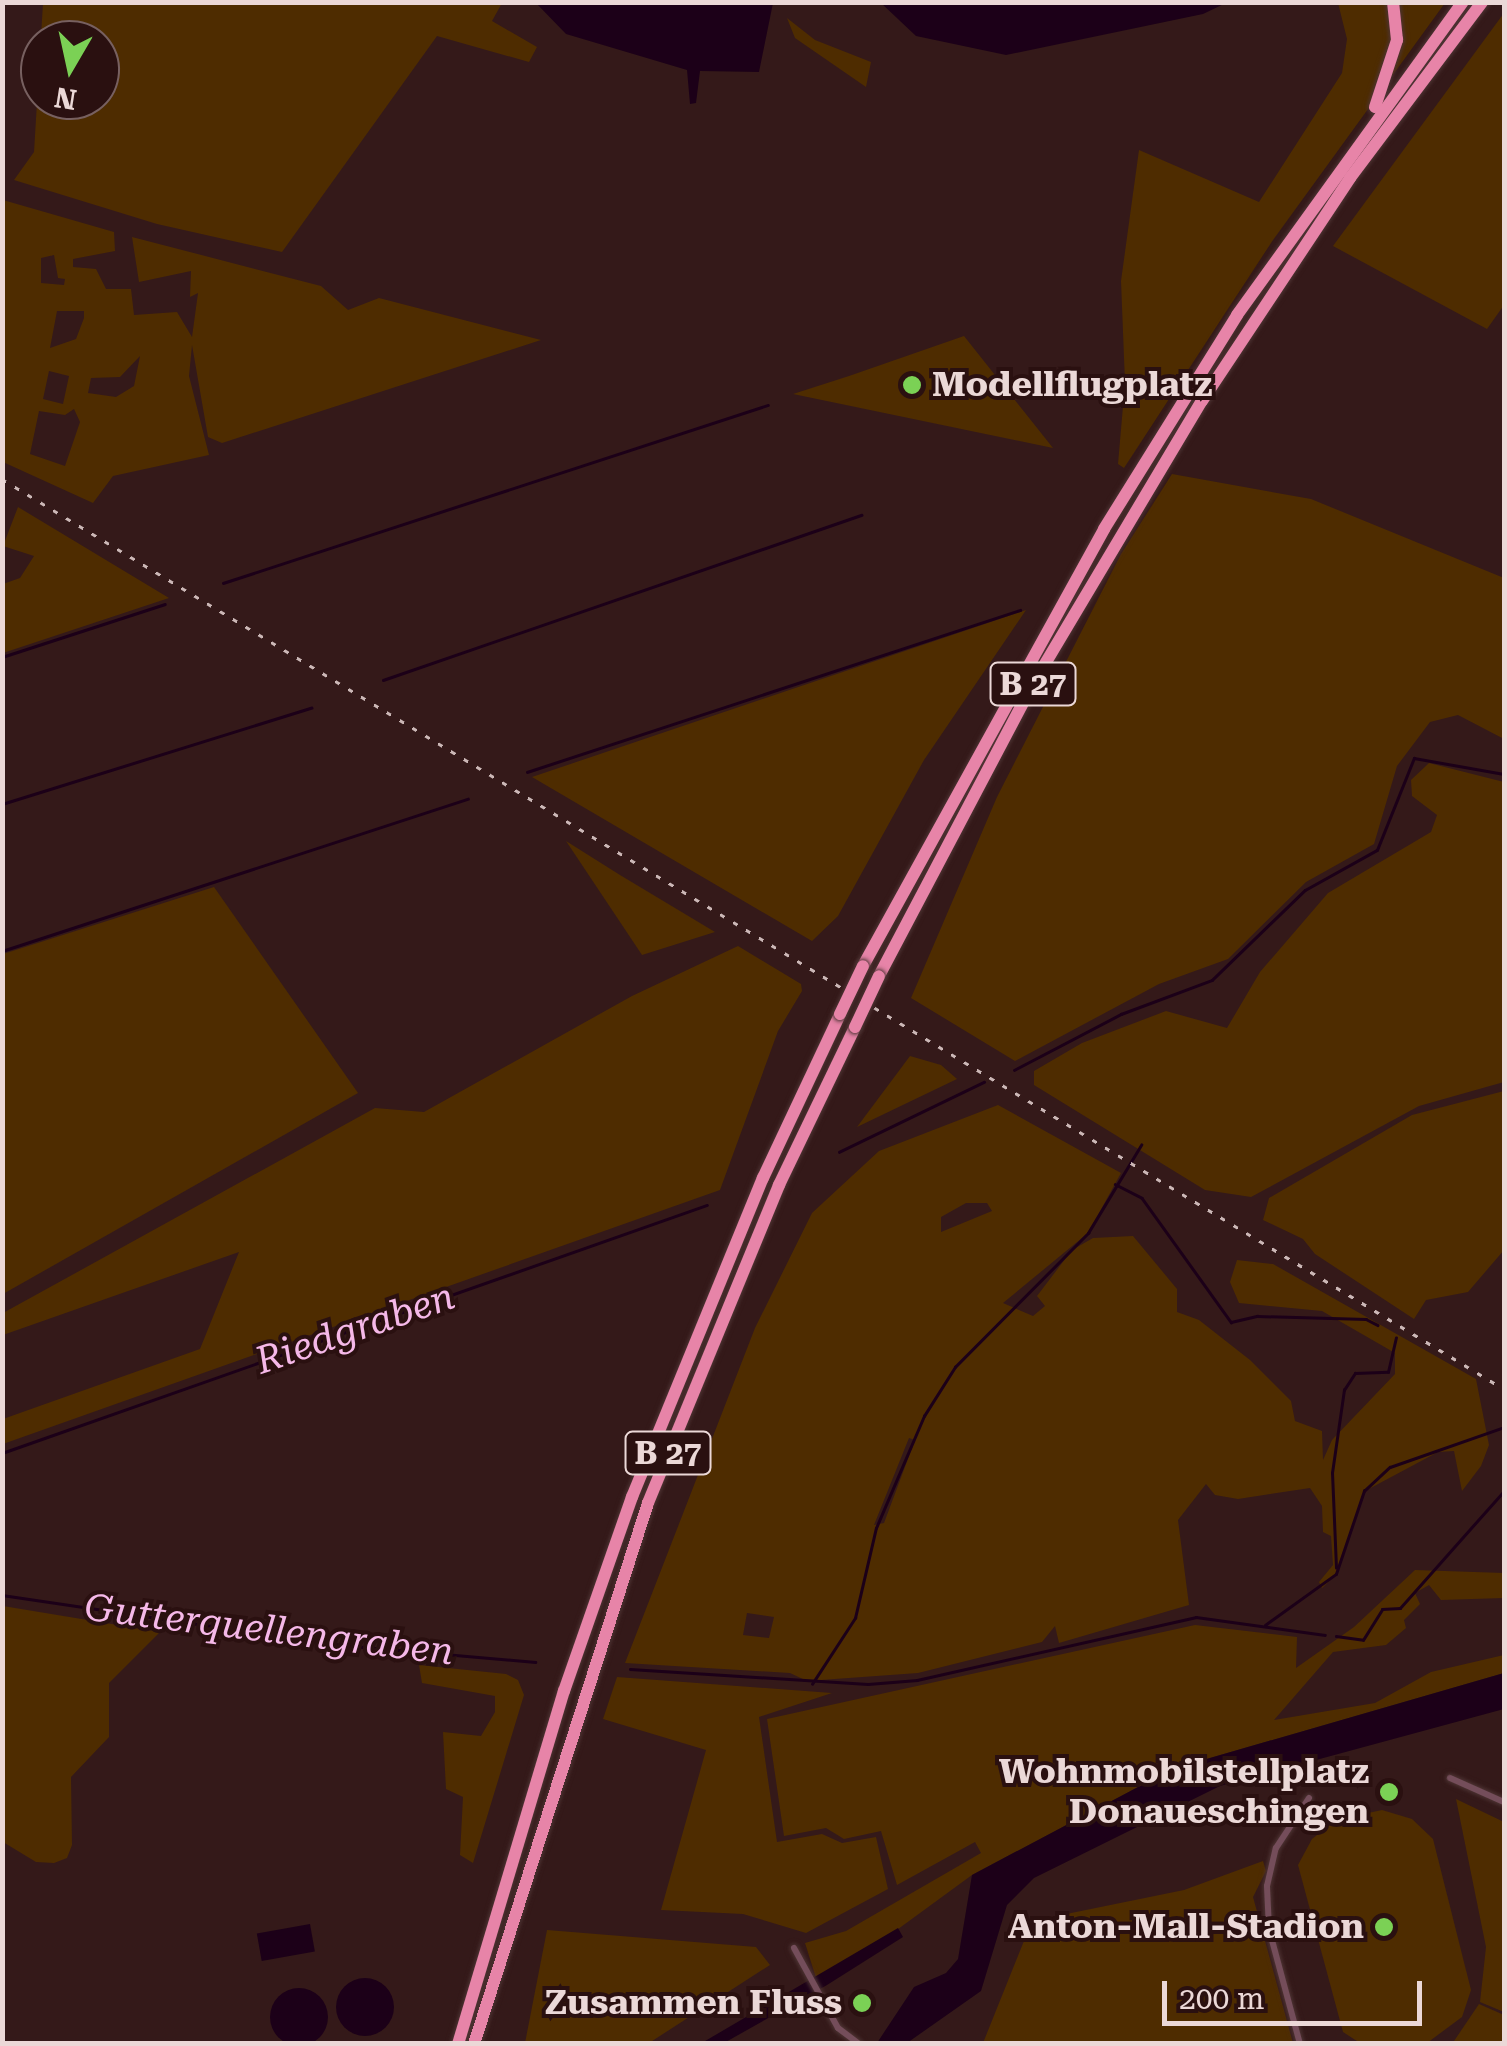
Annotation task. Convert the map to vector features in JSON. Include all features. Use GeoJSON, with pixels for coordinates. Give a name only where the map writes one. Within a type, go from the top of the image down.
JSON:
{"type":"FeatureCollection","features":[{"type":"Feature","properties":{"kind":"highway"},"geometry":{"type":"LineString","coordinates":[[1362,136],[1392,66],[1393,2]]}},
{"type":"Feature","properties":{"kind":"highway","name":"B 27"},"geometry":{"type":"LineString","coordinates":[[458,2044],[502,1889],[632,1497],[763,1178],[863,966],[1094,545],[1237,315],[1362,136],[1463,2]]}},
{"type":"Feature","properties":{"kind":"highway","name":"B 27"},"geometry":{"type":"LineString","coordinates":[[474,2044],[518,1892],[648,1503],[779,1185],[879,976],[1030,689],[1183,431],[1350,178],[1482,2]]}},
{"type":"Feature","properties":{"kind":"street"},"geometry":{"type":"LineString","coordinates":[[1450,1778],[1504,1802]]}},
{"type":"Feature","properties":{"kind":"street"},"geometry":{"type":"LineString","coordinates":[[1300,2044],[1270,1930],[1267,1886],[1276,1848],[1309,1798]]}},
{"type":"Feature","properties":{"kind":"street"},"geometry":{"type":"LineString","coordinates":[[794,1948],[827,2010],[859,2044]]}},
{"type":"Feature","properties":{"kind":"shaded area"},"geometry":{"type":"Polygon","coordinates":[[[43,3],[502,3],[492,21],[537,47],[529,62],[437,36],[282,252],[157,224],[14,180],[34,152],[36,120],[120,120],[120,20],[42,20],[43,3]]]}},
{"type":"Feature","properties":{"kind":"shaded area"},"geometry":{"type":"Polygon","coordinates":[[[536,3],[773,3],[759,72],[700,71],[696,103],[690,104],[687,70],[566,34],[536,3]]]}},
{"type":"Feature","properties":{"kind":"shaded area"},"geometry":{"type":"Polygon","coordinates":[[[881,3],[1226,3],[1203,14],[1006,55],[916,36],[881,3]]]}},
{"type":"Feature","properties":{"kind":"shaded area"},"geometry":{"type":"Polygon","coordinates":[[[1338,3],[1445,3],[1273,240],[1124,468],[1118,464],[1125,383],[1121,281],[1139,150],[1259,202],[1342,73],[1347,39],[1338,3]]]}},
{"type":"Feature","properties":{"kind":"shaded area"},"geometry":{"type":"Polygon","coordinates":[[[1504,13],[1504,305],[1487,329],[1333,246],[1504,13]]]}},
{"type":"Feature","properties":{"kind":"shaded area"},"geometry":{"type":"Polygon","coordinates":[[[787,18],[815,40],[871,62],[866,87],[795,38],[787,18]]]}},
{"type":"Feature","properties":{"kind":"shaded area"},"geometry":{"type":"Polygon","coordinates":[[[3,200],[114,232],[115,251],[73,259],[73,267],[96,269],[106,289],[131,289],[134,315],[177,312],[192,337],[198,293],[190,297],[191,271],[139,282],[132,237],[321,286],[348,310],[379,298],[541,340],[222,443],[208,437],[192,345],[189,376],[209,455],[113,476],[93,503],[3,462],[3,200]],[[54,255],[41,258],[41,283],[64,285],[65,279],[58,278],[54,255]],[[57,311],[50,348],[76,339],[84,311],[57,311]],[[140,356],[120,377],[91,378],[88,393],[116,397],[134,386],[140,356]],[[49,371],[43,399],[63,404],[69,376],[49,371]],[[74,409],[65,415],[39,411],[30,454],[65,466],[80,422],[74,409]]]}},
{"type":"Feature","properties":{"kind":"shaded area","name":"Modellflugplatz"},"geometry":{"type":"Polygon","coordinates":[[[964,336],[1053,448],[793,394],[849,376],[964,336]]]}},
{"type":"Feature","properties":{"kind":"shaded area"},"geometry":{"type":"Polygon","coordinates":[[[1172,474],[1311,499],[1504,578],[1504,739],[1458,715],[1430,722],[1397,766],[1374,844],[1306,882],[1228,959],[1159,984],[1015,1061],[911,998],[997,797],[1121,554],[1172,474]]]}},
{"type":"Feature","properties":{"kind":"shaded area"},"geometry":{"type":"Polygon","coordinates":[[[18,507],[169,598],[3,653],[3,584],[20,578],[34,556],[3,546],[18,507]]]}},
{"type":"Feature","properties":{"kind":"shaded area"},"geometry":{"type":"Polygon","coordinates":[[[1026,610],[924,760],[838,916],[812,941],[532,777],[1026,610]]]}},
{"type":"Feature","properties":{"kind":"shaded area"},"geometry":{"type":"Polygon","coordinates":[[[1429,763],[1504,782],[1504,1082],[1419,1106],[1251,1197],[1205,1190],[1034,1085],[1034,1071],[1082,1043],[1166,1011],[1227,1028],[1260,972],[1328,893],[1431,832],[1437,815],[1412,796],[1411,780],[1429,763]]]}},
{"type":"Feature","properties":{"kind":"shaded area"},"geometry":{"type":"Polygon","coordinates":[[[566,841],[620,875],[715,932],[642,955],[566,841]]]}},
{"type":"Feature","properties":{"kind":"shaded area"},"geometry":{"type":"Polygon","coordinates":[[[214,887],[358,1093],[3,1294],[3,954],[214,887]]]}},
{"type":"Feature","properties":{"kind":"shaded area"},"geometry":{"type":"Polygon","coordinates":[[[738,946],[801,984],[802,991],[778,1031],[720,1190],[3,1444],[3,1419],[200,1349],[239,1252],[3,1335],[3,1313],[375,1108],[424,1112],[632,996],[738,946]]]}},
{"type":"Feature","properties":{"kind":"shaded area"},"geometry":{"type":"Polygon","coordinates":[[[910,1056],[941,1065],[957,1079],[857,1127],[910,1056]]]}},
{"type":"Feature","properties":{"kind":"shaded area"},"geometry":{"type":"Polygon","coordinates":[[[1504,1091],[1504,1250],[1468,1292],[1426,1300],[1414,1319],[1315,1254],[1303,1239],[1263,1220],[1269,1198],[1412,1115],[1504,1091]]]}},
{"type":"Feature","properties":{"kind":"shaded area"},"geometry":{"type":"Polygon","coordinates":[[[998,1105],[1121,1173],[1088,1233],[1003,1303],[1033,1316],[1045,1306],[1037,1296],[1072,1250],[1093,1238],[1133,1236],[1177,1289],[1177,1312],[1199,1320],[1250,1360],[1291,1401],[1295,1421],[1322,1431],[1323,1460],[1332,1440],[1395,1374],[1395,1353],[1322,1311],[1239,1303],[1230,1282],[1237,1260],[1273,1264],[1476,1379],[1489,1445],[1481,1466],[1462,1491],[1454,1451],[1438,1452],[1365,1491],[1337,1574],[1322,1588],[1319,1582],[1333,1565],[1331,1536],[1323,1532],[1322,1506],[1310,1488],[1238,1499],[1215,1495],[1206,1484],[1178,1520],[1189,1605],[1059,1643],[1055,1626],[1042,1642],[918,1673],[807,1681],[790,1673],[625,1663],[755,1328],[812,1213],[879,1151],[998,1105]],[[966,1203],[941,1217],[941,1232],[992,1211],[987,1203],[966,1203]],[[909,1438],[874,1525],[884,1523],[915,1440],[909,1438]],[[747,1613],[743,1635],[769,1638],[774,1617],[747,1613]]]}},
{"type":"Feature","properties":{"kind":"shaded area"},"geometry":{"type":"Polygon","coordinates":[[[1415,1570],[1504,1573],[1504,1598],[1441,1600],[1429,1585],[1415,1593],[1420,1604],[1404,1620],[1406,1628],[1386,1645],[1333,1652],[1274,1720],[1375,1703],[1431,1672],[1504,1655],[1504,1673],[1172,1769],[972,1875],[879,1943],[816,1978],[805,1943],[846,1931],[981,1853],[975,1842],[897,1885],[881,1831],[844,1839],[826,1828],[784,1836],[767,1719],[1195,1625],[1297,1637],[1296,1668],[1354,1627],[1415,1570]]]}},
{"type":"Feature","properties":{"kind":"shaded area"},"geometry":{"type":"Polygon","coordinates":[[[3,1606],[160,1632],[109,1683],[109,1737],[71,1777],[72,1845],[67,1858],[54,1863],[36,1862],[3,1842],[3,1606]]]}},
{"type":"Feature","properties":{"kind":"shaded area"},"geometry":{"type":"Polygon","coordinates":[[[419,1665],[506,1674],[518,1680],[524,1695],[473,1863],[460,1855],[463,1797],[446,1789],[443,1732],[481,1736],[495,1712],[495,1696],[422,1683],[419,1665]]]}},
{"type":"Feature","properties":{"kind":"shaded area"},"geometry":{"type":"Polygon","coordinates":[[[1504,1673],[1504,1709],[1220,1786],[1034,1878],[1007,1905],[981,1991],[907,2043],[877,2043],[914,1987],[946,1973],[958,1959],[972,1875],[1172,1769],[1504,1673]]]}},
{"type":"Feature","properties":{"kind":"shaded area"},"geometry":{"type":"Polygon","coordinates":[[[617,1677],[832,1693],[759,1717],[777,1842],[822,1834],[842,1843],[876,1837],[888,1889],[806,1933],[743,1914],[661,1910],[706,1750],[603,1719],[617,1677]]]}},
{"type":"Feature","properties":{"kind":"shaded area"},"geometry":{"type":"Polygon","coordinates":[[[1456,1799],[1504,1822],[1504,2012],[1480,2002],[1486,1947],[1456,1799]]]}},
{"type":"Feature","properties":{"kind":"shaded area","name":"Anton-Mall-Stadion"},"geometry":{"type":"Polygon","coordinates":[[[1382,1810],[1412,1819],[1433,1839],[1471,1990],[1462,2017],[1427,2043],[1360,2043],[1343,2032],[1298,1865],[1312,1839],[1336,1820],[1382,1810]]]}},
{"type":"Feature","properties":{"kind":"shaded area"},"geometry":{"type":"Polygon","coordinates":[[[1263,1861],[1266,1871],[1253,1897],[1293,2043],[983,2043],[1032,1921],[1184,1890],[1263,1861]]]}},
{"type":"Feature","properties":{"kind":"shaded area"},"geometry":{"type":"Polygon","coordinates":[[[310,1924],[315,1952],[262,1961],[257,1933],[310,1924]]]}},
{"type":"Feature","properties":{"kind":"shaded area"},"geometry":{"type":"Polygon","coordinates":[[[898,1928],[903,1937],[827,1985],[724,2043],[700,2044],[898,1928]]]}},
{"type":"Feature","properties":{"kind":"shaded area"},"geometry":{"type":"Polygon","coordinates":[[[547,1930],[756,1947],[770,1965],[649,2043],[525,2043],[547,1930]]]}},
{"type":"Feature","properties":{"kind":"shaded area"},"geometry":{"type":"Polygon","coordinates":[[[365,1978],[385,1987],[394,2007],[385,2027],[365,2036],[345,2027],[336,2007],[345,1987],[365,1978]]]}},
{"type":"Feature","properties":{"kind":"shaded area"},"geometry":{"type":"Polygon","coordinates":[[[299,1988],[319,1997],[328,2017],[319,2037],[299,2046],[279,2037],[270,2017],[279,1997],[299,1988]]]}},
{"type":"Feature","properties":{"kind":"shaded area"},"geometry":{"type":"Polygon","coordinates":[[[1479,2004],[1504,2015],[1504,2043],[1452,2044],[1479,2004]]]}},
{"type":"Feature","properties":{"kind":"waterway"},"geometry":{"type":"LineString","coordinates":[[223,583],[768,405]]}},
{"type":"Feature","properties":{"kind":"waterway"},"geometry":{"type":"LineString","coordinates":[[383,680],[861,515]]}},
{"type":"Feature","properties":{"kind":"waterway"},"geometry":{"type":"LineString","coordinates":[[2,657],[165,604]]}},
{"type":"Feature","properties":{"kind":"waterway"},"geometry":{"type":"LineString","coordinates":[[527,772],[1020,610]]}},
{"type":"Feature","properties":{"kind":"waterway"},"geometry":{"type":"LineString","coordinates":[[2,804],[311,708]]}},
{"type":"Feature","properties":{"kind":"waterway","name":"Riedgraben"},"geometry":{"type":"LineString","coordinates":[[1014,1070],[1121,1014],[1212,980],[1305,890],[1377,850],[1414,758],[1504,774]]}},
{"type":"Feature","properties":{"kind":"waterway"},"geometry":{"type":"LineString","coordinates":[[2,951],[468,799]]}},
{"type":"Feature","properties":{"kind":"waterway","name":"Riedgraben"},"geometry":{"type":"LineString","coordinates":[[839,1152],[984,1082]]}},
{"type":"Feature","properties":{"kind":"waterway"},"geometry":{"type":"LineString","coordinates":[[812,1684],[855,1618],[876,1528],[924,1416],[955,1367],[1088,1233],[1141,1145]]}},
{"type":"Feature","properties":{"kind":"waterway"},"geometry":{"type":"LineString","coordinates":[[1115,1184],[1142,1198],[1231,1322],[1257,1316],[1366,1319],[1378,1325]]}},
{"type":"Feature","properties":{"kind":"waterway","name":"Riedgraben"},"geometry":{"type":"LineString","coordinates":[[2,1453],[707,1205]]}},
{"type":"Feature","properties":{"kind":"waterway"},"geometry":{"type":"LineString","coordinates":[[1336,1568],[1332,1473],[1344,1390],[1355,1373],[1388,1372],[1396,1338]]}},
{"type":"Feature","properties":{"kind":"waterway"},"geometry":{"type":"LineString","coordinates":[[1265,1625],[1336,1574],[1364,1491],[1390,1467],[1504,1427]]}},
{"type":"Feature","properties":{"kind":"waterway"},"geometry":{"type":"LineString","coordinates":[[1336,1636],[1363,1640],[1382,1609],[1400,1608],[1504,1491]]}},
{"type":"Feature","properties":{"kind":"waterway","name":"Gutterquellengraben"},"geometry":{"type":"LineString","coordinates":[[2,1595],[341,1645],[535,1662]]}},
{"type":"Feature","properties":{"kind":"waterway","name":"Gutterquellengraben"},"geometry":{"type":"LineString","coordinates":[[630,1669],[868,1684],[917,1680],[1196,1617],[1325,1635]]}},
{"type":"Feature","properties":{"kind":"railway"},"geometry":{"type":"LineString","coordinates":[[2,479],[1504,1389]]}},
{"type":"Feature","properties":{"kind":"place","name":"Modellflugplatz"},"geometry":{"type":"Point","coordinates":[912,385]}},
{"type":"Feature","properties":{"kind":"place","name":"Wohnmobilstellplatz Donaueschingen"},"geometry":{"type":"Point","coordinates":[1389,1792]}},
{"type":"Feature","properties":{"kind":"place","name":"Anton-Mall-Stadion"},"geometry":{"type":"Point","coordinates":[1384,1927]}},
{"type":"Feature","properties":{"kind":"place","name":"Zusammen Fluss"},"geometry":{"type":"Point","coordinates":[862,2003]}}]}
